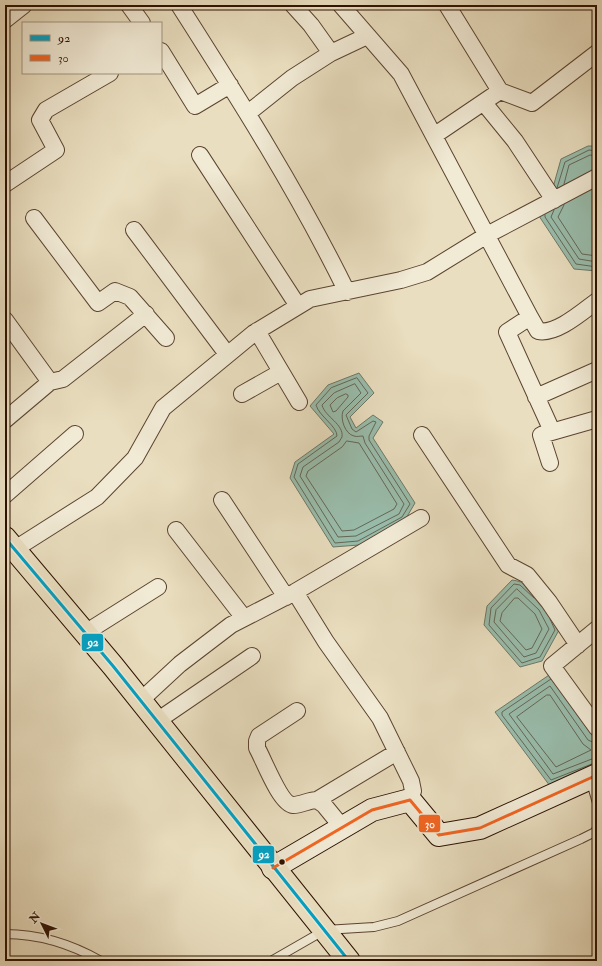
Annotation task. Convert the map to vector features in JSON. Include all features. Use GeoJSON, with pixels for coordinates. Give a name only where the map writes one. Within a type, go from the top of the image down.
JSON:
{"type":"FeatureCollection","features":[{"type":"Feature","properties":{"kind":"main road"},"geometry":{"type":"LineString","coordinates":[[10,543],[158,721],[273,868],[349,961]]}},
{"type":"Feature","properties":{"kind":"street"},"geometry":{"type":"LineString","coordinates":[[5,20],[24,5]]}},
{"type":"Feature","properties":{"kind":"street"},"geometry":{"type":"LineString","coordinates":[[129,5],[141,22]]}},
{"type":"Feature","properties":{"kind":"street"},"geometry":{"type":"LineString","coordinates":[[179,5],[248,113],[320,236],[347,292]]}},
{"type":"Feature","properties":{"kind":"street"},"geometry":{"type":"LineString","coordinates":[[293,5],[311,25],[331,53]]}},
{"type":"Feature","properties":{"kind":"street"},"geometry":{"type":"LineString","coordinates":[[341,5],[401,74],[435,135],[538,331],[543,332],[555,330],[597,301]]}},
{"type":"Feature","properties":{"kind":"street"},"geometry":{"type":"LineString","coordinates":[[447,5],[500,92],[532,103],[597,53]]}},
{"type":"Feature","properties":{"kind":"street"},"geometry":{"type":"LineString","coordinates":[[248,113],[292,78],[331,53],[367,36]]}},
{"type":"Feature","properties":{"kind":"street"},"geometry":{"type":"LineString","coordinates":[[162,53],[195,106],[230,85]]}},
{"type":"Feature","properties":{"kind":"street"},"geometry":{"type":"LineString","coordinates":[[5,184],[56,150],[40,120],[46,110],[108,74]]}},
{"type":"Feature","properties":{"kind":"street"},"geometry":{"type":"LineString","coordinates":[[435,135],[500,92]]}},
{"type":"Feature","properties":{"kind":"street"},"geometry":{"type":"LineString","coordinates":[[484,103],[515,141],[554,200]]}},
{"type":"Feature","properties":{"kind":"street"},"geometry":{"type":"LineString","coordinates":[[200,155],[298,306]]}},
{"type":"Feature","properties":{"kind":"street"},"geometry":{"type":"LineString","coordinates":[[10,543],[97,497],[135,458],[163,408],[227,354],[257,331],[310,299],[401,280],[427,272],[487,235],[597,177]]}},
{"type":"Feature","properties":{"kind":"street"},"geometry":{"type":"LineString","coordinates":[[34,218],[98,303],[115,291],[130,297],[166,338]]}},
{"type":"Feature","properties":{"kind":"street"},"geometry":{"type":"LineString","coordinates":[[134,230],[227,354]]}},
{"type":"Feature","properties":{"kind":"street"},"geometry":{"type":"LineString","coordinates":[[5,420],[50,382],[63,379],[146,314]]}},
{"type":"Feature","properties":{"kind":"street"},"geometry":{"type":"LineString","coordinates":[[530,318],[507,332],[552,432]]}},
{"type":"Feature","properties":{"kind":"street"},"geometry":{"type":"LineString","coordinates":[[5,320],[50,382]]}},
{"type":"Feature","properties":{"kind":"street"},"geometry":{"type":"LineString","coordinates":[[257,331],[299,402]]}},
{"type":"Feature","properties":{"kind":"street"},"geometry":{"type":"LineString","coordinates":[[536,397],[597,370]]}},
{"type":"Feature","properties":{"kind":"street"},"geometry":{"type":"LineString","coordinates":[[242,394],[281,372]]}},
{"type":"Feature","properties":{"kind":"street"},"geometry":{"type":"LineString","coordinates":[[550,463],[541,435],[597,419]]}},
{"type":"Feature","properties":{"kind":"street"},"geometry":{"type":"LineString","coordinates":[[5,495],[75,434]]}},
{"type":"Feature","properties":{"kind":"street"},"geometry":{"type":"LineString","coordinates":[[422,435],[508,565],[527,575],[549,602],[578,645]]}},
{"type":"Feature","properties":{"kind":"street"},"geometry":{"type":"LineString","coordinates":[[222,500],[380,718],[412,781],[413,791],[410,800]]}},
{"type":"Feature","properties":{"kind":"street"},"geometry":{"type":"LineString","coordinates":[[140,701],[180,664],[231,625],[290,594],[421,518]]}},
{"type":"Feature","properties":{"kind":"street"},"geometry":{"type":"LineString","coordinates":[[176,530],[244,618]]}},
{"type":"Feature","properties":{"kind":"street"},"geometry":{"type":"LineString","coordinates":[[85,633],[158,587]]}},
{"type":"Feature","properties":{"kind":"street"},"geometry":{"type":"LineString","coordinates":[[596,723],[552,666],[597,629]]}},
{"type":"Feature","properties":{"kind":"street"},"geometry":{"type":"LineString","coordinates":[[158,721],[252,656]]}},
{"type":"Feature","properties":{"kind":"street"},"geometry":{"type":"LineString","coordinates":[[297,711],[259,736],[257,741],[257,748],[276,787],[288,803],[293,805],[317,800],[397,752]]}},
{"type":"Feature","properties":{"kind":"street"},"geometry":{"type":"LineString","coordinates":[[410,800],[439,836],[480,828],[593,777]]}},
{"type":"Feature","properties":{"kind":"street"},"geometry":{"type":"LineString","coordinates":[[317,800],[324,805],[342,827]]}},
{"type":"Feature","properties":{"kind":"street"},"geometry":{"type":"LineString","coordinates":[[273,868],[372,810],[410,800]]}},
{"type":"Feature","properties":{"kind":"lane"},"geometry":{"type":"LineString","coordinates":[[593,777],[597,802]]}},
{"type":"Feature","properties":{"kind":"lane"},"geometry":{"type":"LineString","coordinates":[[270,961],[325,930],[374,927],[398,920],[581,839],[595,832],[597,828]]}},
{"type":"Feature","properties":{"kind":"lane"},"geometry":{"type":"LineString","coordinates":[[5,934],[20,934],[55,940],[77,948],[101,961]]}},
{"type":"Feature","properties":{"kind":"water"},"geometry":{"type":"Polygon","coordinates":[[[588,146],[595,146],[597,149],[597,271],[574,269],[539,216],[550,198],[561,159],[588,146]]]}},
{"type":"Feature","properties":{"kind":"water"},"geometry":{"type":"Polygon","coordinates":[[[359,373],[374,393],[350,417],[356,428],[373,415],[383,422],[373,438],[415,503],[405,520],[359,545],[333,547],[290,478],[295,462],[334,434],[310,406],[328,385],[359,373]]]}},
{"type":"Feature","properties":{"kind":"water"},"geometry":{"type":"Polygon","coordinates":[[[512,580],[528,586],[535,592],[546,606],[559,630],[542,661],[520,667],[484,625],[487,606],[512,580]]]}},
{"type":"Feature","properties":{"kind":"water"},"geometry":{"type":"Polygon","coordinates":[[[552,673],[597,737],[597,765],[550,786],[495,712],[552,673]]]}},
{"type":"Feature","properties":{"kind":"transit line","name":"92"},"geometry":{"type":"LineString","coordinates":[[5,538],[113,666],[349,961]]}},
{"type":"Feature","properties":{"kind":"transit line","name":"30"},"geometry":{"type":"LineString","coordinates":[[273,868],[372,810],[410,800],[439,835],[480,828],[597,775]]}}]}
